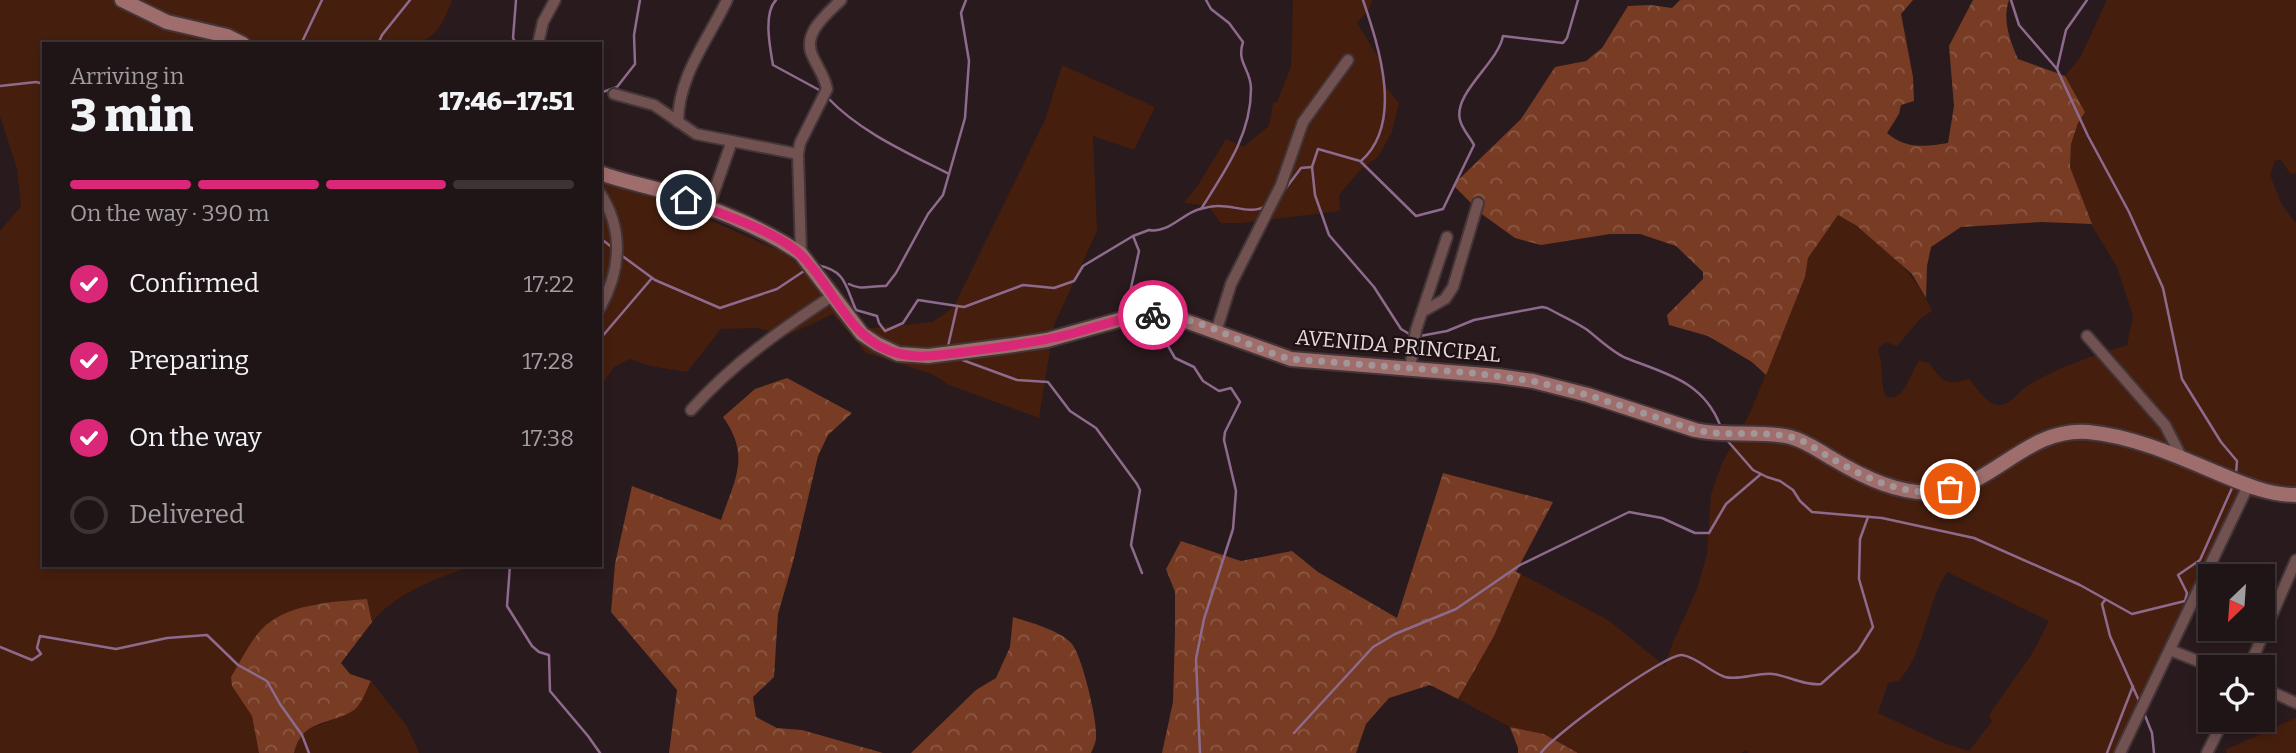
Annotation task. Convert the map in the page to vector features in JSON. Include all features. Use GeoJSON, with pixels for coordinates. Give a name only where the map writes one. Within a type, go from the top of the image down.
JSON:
{"type":"FeatureCollection","features":[{"type":"Feature","properties":{"kind":"street"},"geometry":{"type":"LineString","coordinates":[[122,0],[167,22],[227,36],[239,42]]}},
{"type":"Feature","properties":{"kind":"street"},"geometry":{"type":"LineString","coordinates":[[538,42],[543,22],[555,0]]}},
{"type":"Feature","properties":{"kind":"street"},"geometry":{"type":"LineString","coordinates":[[678,122],[678,104],[683,84],[727,0]]}},
{"type":"Feature","properties":{"kind":"street"},"geometry":{"type":"LineString","coordinates":[[801,254],[798,154],[800,143],[827,89],[811,53],[810,39],[821,20],[841,0]]}},
{"type":"Feature","properties":{"kind":"street"},"geometry":{"type":"LineString","coordinates":[[1216,332],[1231,284],[1281,185],[1303,122],[1348,60]]}},
{"type":"Feature","properties":{"kind":"street"},"geometry":{"type":"LineString","coordinates":[[614,94],[654,105],[696,134],[798,154]]}},
{"type":"Feature","properties":{"kind":"street"},"geometry":{"type":"LineString","coordinates":[[708,209],[732,141]]}},
{"type":"Feature","properties":{"kind":"street"},"geometry":{"type":"LineString","coordinates":[[602,174],[672,194],[770,235],[801,254]]}},
{"type":"Feature","properties":{"kind":"street"},"geometry":{"type":"LineString","coordinates":[[602,196],[614,217],[618,241],[611,283],[602,303]]}},
{"type":"Feature","properties":{"kind":"street"},"geometry":{"type":"LineString","coordinates":[[1422,312],[1444,299],[1454,287],[1478,203]]}},
{"type":"Feature","properties":{"kind":"street"},"geometry":{"type":"LineString","coordinates":[[1410,369],[1414,338],[1447,237]]}},
{"type":"Feature","properties":{"kind":"street","name":"AVENIDA PRINCIPAL"},"geometry":{"type":"LineString","coordinates":[[801,254],[868,339],[892,352],[912,356],[947,354],[1047,340],[1145,315],[1176,317],[1291,359],[1533,381],[1588,395],[1703,432],[1791,437],[1803,441],[1868,478],[1918,491],[1940,492],[1959,486],[2045,437],[2066,432],[2108,435],[2182,458],[2248,486],[2276,494],[2296,495]]}},
{"type":"Feature","properties":{"kind":"street"},"geometry":{"type":"LineString","coordinates":[[691,410],[719,379],[738,363],[832,296]]}},
{"type":"Feature","properties":{"kind":"street"},"geometry":{"type":"LineString","coordinates":[[2087,336],[2165,425],[2182,458]]}},
{"type":"Feature","properties":{"kind":"street"},"geometry":{"type":"LineString","coordinates":[[2120,753],[2248,486]]}},
{"type":"Feature","properties":{"kind":"street"},"geometry":{"type":"LineString","coordinates":[[2254,655],[2296,560]]}},
{"type":"Feature","properties":{"kind":"street"},"geometry":{"type":"LineString","coordinates":[[2170,650],[2198,661]]}},
{"type":"Feature","properties":{"kind":"street"},"geometry":{"type":"LineString","coordinates":[[2275,693],[2296,703]]}},
{"type":"Feature","properties":{"kind":"street"},"geometry":{"type":"LineString","coordinates":[[2207,753],[2218,732]]}},
{"type":"Feature","properties":{"kind":"shaded area"},"geometry":{"type":"Polygon","coordinates":[[[0,0],[452,0],[438,28],[421,42],[42,42],[42,567],[470,567],[406,594],[382,611],[372,622],[367,599],[315,604],[282,616],[232,686],[252,716],[259,753],[0,753],[0,231],[21,206],[17,169],[0,116],[0,0]]]}},
{"type":"Feature","properties":{"kind":"shaded area"},"geometry":{"type":"Polygon","coordinates":[[[1293,0],[1372,0],[1369,9],[1357,23],[1378,57],[1386,87],[1399,103],[1392,132],[1378,157],[1360,170],[1339,195],[1340,211],[1242,223],[1221,223],[1208,206],[1184,203],[1226,139],[1243,147],[1269,126],[1273,103],[1277,102],[1291,67],[1293,0]]]}},
{"type":"Feature","properties":{"kind":"shaded area"},"geometry":{"type":"Polygon","coordinates":[[[2107,0],[2296,0],[2296,174],[2290,173],[2280,159],[2275,161],[2270,175],[2282,205],[2296,223],[2296,502],[2237,497],[2207,564],[2198,564],[2198,585],[2123,753],[1748,753],[1748,750],[1741,753],[1578,753],[1544,734],[1510,727],[1458,699],[1494,636],[1521,574],[1608,620],[1665,666],[1697,589],[1707,554],[1711,494],[1722,463],[1750,413],[1805,277],[1808,258],[1838,215],[1880,244],[1905,268],[1932,311],[1920,319],[1897,346],[1886,342],[1878,349],[1885,396],[1897,396],[1902,392],[1919,361],[1929,363],[1945,381],[1969,379],[1988,401],[2001,405],[2051,373],[2127,345],[2133,316],[2117,267],[2089,221],[2070,167],[2071,144],[2085,112],[2065,76],[2080,58],[2107,0]],[[1947,572],[1934,599],[1915,656],[1899,681],[1888,683],[1878,713],[1941,742],[1969,751],[1992,721],[1989,715],[2033,652],[2049,621],[1947,572]]]}},
{"type":"Feature","properties":{"kind":"shaded area"},"geometry":{"type":"Polygon","coordinates":[[[1062,65],[1155,107],[1134,150],[1093,136],[1097,231],[1054,325],[1039,418],[949,385],[932,374],[866,353],[833,314],[788,335],[756,328],[721,329],[687,372],[650,366],[630,359],[614,367],[602,384],[602,179],[665,200],[784,253],[807,271],[864,329],[932,322],[953,308],[1045,120],[1062,65]]]}},
{"type":"Feature","properties":{"kind":"shaded area"},"geometry":{"type":"Polygon","coordinates":[[[371,681],[407,726],[419,753],[294,753],[300,737],[308,729],[333,720],[351,709],[371,681]]]}},
{"type":"Feature","properties":{"kind":"shaded area"},"geometry":{"type":"Polygon","coordinates":[[[2296,718],[2296,753],[2227,753],[2225,750],[2265,732],[2275,732],[2275,727],[2296,718]]]}},
{"type":"Feature","properties":{"kind":"green space"},"geometry":{"type":"Polygon","coordinates":[[[1680,0],[1913,0],[1901,14],[1913,77],[1914,101],[1901,105],[1899,114],[1887,133],[1901,142],[1923,146],[1948,143],[1954,106],[1949,46],[1973,0],[2009,0],[2007,23],[2018,59],[2065,76],[2085,112],[2071,144],[2070,167],[2092,224],[2042,222],[1961,227],[1931,247],[1927,266],[1926,298],[1912,274],[1857,226],[1838,215],[1808,258],[1805,277],[1766,375],[1752,362],[1708,336],[1669,325],[1667,315],[1703,279],[1703,272],[1676,246],[1640,234],[1610,234],[1541,245],[1515,238],[1483,215],[1453,185],[1521,119],[1555,67],[1586,61],[1602,48],[1628,6],[1672,8],[1680,0]]]}},
{"type":"Feature","properties":{"kind":"green space"},"geometry":{"type":"Polygon","coordinates":[[[787,378],[852,413],[828,435],[818,456],[778,614],[774,677],[753,697],[756,717],[777,728],[802,730],[883,753],[669,753],[677,690],[611,612],[615,564],[632,486],[721,520],[738,468],[736,444],[723,417],[755,389],[787,378]]]}},
{"type":"Feature","properties":{"kind":"green space"},"geometry":{"type":"Polygon","coordinates":[[[1443,473],[1553,502],[1516,572],[1521,574],[1494,636],[1458,699],[1430,685],[1389,698],[1366,724],[1356,753],[1162,753],[1173,702],[1175,633],[1175,592],[1166,569],[1181,541],[1241,561],[1292,551],[1318,572],[1397,618],[1443,473]]]}},
{"type":"Feature","properties":{"kind":"green space"},"geometry":{"type":"Polygon","coordinates":[[[367,599],[372,622],[341,663],[350,674],[371,681],[359,704],[345,715],[310,728],[303,734],[294,753],[259,753],[252,716],[232,686],[231,677],[252,642],[270,622],[296,609],[367,599]]]}},
{"type":"Feature","properties":{"kind":"green space"},"geometry":{"type":"Polygon","coordinates":[[[1013,617],[1061,635],[1072,644],[1085,675],[1092,704],[1096,740],[1091,753],[911,753],[976,690],[996,678],[1010,647],[1013,617]]]}},
{"type":"Feature","properties":{"kind":"green space"},"geometry":{"type":"Polygon","coordinates":[[[1510,727],[1544,734],[1578,753],[1518,753],[1510,727]]]}},
{"type":"Feature","properties":{"kind":"waterway"},"geometry":{"type":"LineString","coordinates":[[302,42],[322,0]]}},
{"type":"Feature","properties":{"kind":"waterway"},"geometry":{"type":"LineString","coordinates":[[379,42],[410,0]]}},
{"type":"Feature","properties":{"kind":"waterway"},"geometry":{"type":"LineString","coordinates":[[515,42],[516,0]]}},
{"type":"Feature","properties":{"kind":"waterway"},"geometry":{"type":"LineString","coordinates":[[602,92],[617,87],[635,64],[634,35],[640,0]]}},
{"type":"Feature","properties":{"kind":"waterway"},"geometry":{"type":"LineString","coordinates":[[776,0],[769,22],[773,65],[821,91]]}},
{"type":"Feature","properties":{"kind":"waterway"},"geometry":{"type":"LineString","coordinates":[[849,284],[862,287],[886,286],[928,214],[943,195],[965,118],[969,61],[961,13],[966,0]]}},
{"type":"Feature","properties":{"kind":"waterway"},"geometry":{"type":"LineString","coordinates":[[1201,209],[1242,137],[1247,122],[1251,89],[1242,61],[1243,42],[1229,23],[1211,9],[1206,0]]}},
{"type":"Feature","properties":{"kind":"waterway"},"geometry":{"type":"LineString","coordinates":[[1361,161],[1374,145],[1382,126],[1385,106],[1381,62],[1363,0]]}},
{"type":"Feature","properties":{"kind":"waterway"},"geometry":{"type":"LineString","coordinates":[[1411,335],[1401,329],[1374,287],[1329,235],[1315,195],[1312,167],[1318,149],[1360,161],[1416,216],[1443,209],[1474,145],[1460,120],[1463,99],[1493,57],[1503,36],[1563,43],[1567,38],[1578,0]]}},
{"type":"Feature","properties":{"kind":"waterway"},"geometry":{"type":"LineString","coordinates":[[2011,0],[2019,25],[2057,69],[2088,136],[2129,212],[2163,288],[2182,379],[2221,442],[2237,461],[2236,474]]}},
{"type":"Feature","properties":{"kind":"waterway"},"geometry":{"type":"LineString","coordinates":[[2057,69],[2066,30],[2087,0]]}},
{"type":"Feature","properties":{"kind":"waterway"},"geometry":{"type":"LineString","coordinates":[[0,86],[42,84]]}},
{"type":"Feature","properties":{"kind":"waterway"},"geometry":{"type":"LineString","coordinates":[[828,98],[870,131],[949,174]]}},
{"type":"Feature","properties":{"kind":"waterway"},"geometry":{"type":"LineString","coordinates":[[1280,196],[1301,168],[1312,167]]}},
{"type":"Feature","properties":{"kind":"waterway"},"geometry":{"type":"LineString","coordinates":[[817,265],[840,276],[856,310],[877,316],[885,331],[903,323],[918,300],[964,307],[1023,285],[1054,288],[1074,281],[1083,266],[1133,236],[1149,230],[1163,229],[1194,211],[1215,206],[1248,210],[1266,206]]}},
{"type":"Feature","properties":{"kind":"waterway"},"geometry":{"type":"LineString","coordinates":[[1126,311],[1139,251],[1133,236]]}},
{"type":"Feature","properties":{"kind":"waterway"},"geometry":{"type":"LineString","coordinates":[[602,240],[613,248]]}},
{"type":"Feature","properties":{"kind":"waterway"},"geometry":{"type":"LineString","coordinates":[[621,255],[655,280],[720,308],[777,289],[807,269]]}},
{"type":"Feature","properties":{"kind":"waterway"},"geometry":{"type":"LineString","coordinates":[[602,337],[652,278]]}},
{"type":"Feature","properties":{"kind":"waterway"},"geometry":{"type":"LineString","coordinates":[[948,346],[957,307]]}},
{"type":"Feature","properties":{"kind":"waterway"},"geometry":{"type":"LineString","coordinates":[[1420,336],[1447,331],[1474,320],[1547,308],[1586,329],[1621,355],[1682,381],[1704,398],[1720,425]]}},
{"type":"Feature","properties":{"kind":"waterway"},"geometry":{"type":"LineString","coordinates":[[1143,323],[1164,339],[1175,358],[1194,367],[1203,381],[1219,391],[1231,388],[1240,402],[1225,432],[1224,440],[1236,491],[1233,529],[1204,619],[1196,659],[1200,753]]}},
{"type":"Feature","properties":{"kind":"waterway"},"geometry":{"type":"LineString","coordinates":[[957,358],[1017,380],[1048,382],[1070,411],[1096,428],[1140,490],[1131,545],[1142,573]]}},
{"type":"Feature","properties":{"kind":"waterway"},"geometry":{"type":"LineString","coordinates":[[1726,439],[1753,470],[1780,481],[1793,490],[1812,512],[1882,518],[1974,538],[2080,585],[2132,614],[2185,601],[2187,593],[2178,575],[2200,560],[2232,488]]}},
{"type":"Feature","properties":{"kind":"waterway"},"geometry":{"type":"LineString","coordinates":[[1294,733],[1373,647],[1395,634],[1456,609],[1520,565],[1629,512],[1662,518],[1695,533],[1709,533],[1726,504],[1761,474]]}},
{"type":"Feature","properties":{"kind":"waterway"},"geometry":{"type":"LineString","coordinates":[[1541,753],[1609,697],[1654,667],[1682,655],[1725,677],[1773,674],[1809,684],[1821,684],[1858,651],[1873,627],[1859,579],[1860,539],[1868,517]]}},
{"type":"Feature","properties":{"kind":"waterway"},"geometry":{"type":"LineString","coordinates":[[510,567],[507,606],[532,646],[549,655],[550,691],[600,753]]}},
{"type":"Feature","properties":{"kind":"waterway"},"geometry":{"type":"LineString","coordinates":[[2105,600],[2102,604],[2110,636],[2140,703]]}},
{"type":"Feature","properties":{"kind":"waterway"},"geometry":{"type":"LineString","coordinates":[[0,647],[32,660],[41,654],[37,648],[40,636],[116,649],[167,638],[207,635],[238,665],[267,681],[302,735],[309,753]]}},
{"type":"Feature","properties":{"kind":"waterway"},"geometry":{"type":"LineString","coordinates":[[2107,753],[2133,686]]}},
{"type":"Feature","properties":{"kind":"waterway"},"geometry":{"type":"LineString","coordinates":[[2144,713],[2152,733],[2154,753]]}},
{"type":"Feature","properties":{"kind":"way so far"},"geometry":{"type":"LineString","coordinates":[[1153,315],[1184,319],[1291,359],[1473,373],[1533,381],[1588,395],[1695,430],[1791,437],[1882,483],[1929,492],[1950,489]]}},
{"type":"Feature","properties":{"kind":"route"},"geometry":{"type":"LineString","coordinates":[[686,200],[770,235],[801,254],[862,334],[898,354],[928,356],[1047,340],[1126,318],[1153,315]]}}]}
